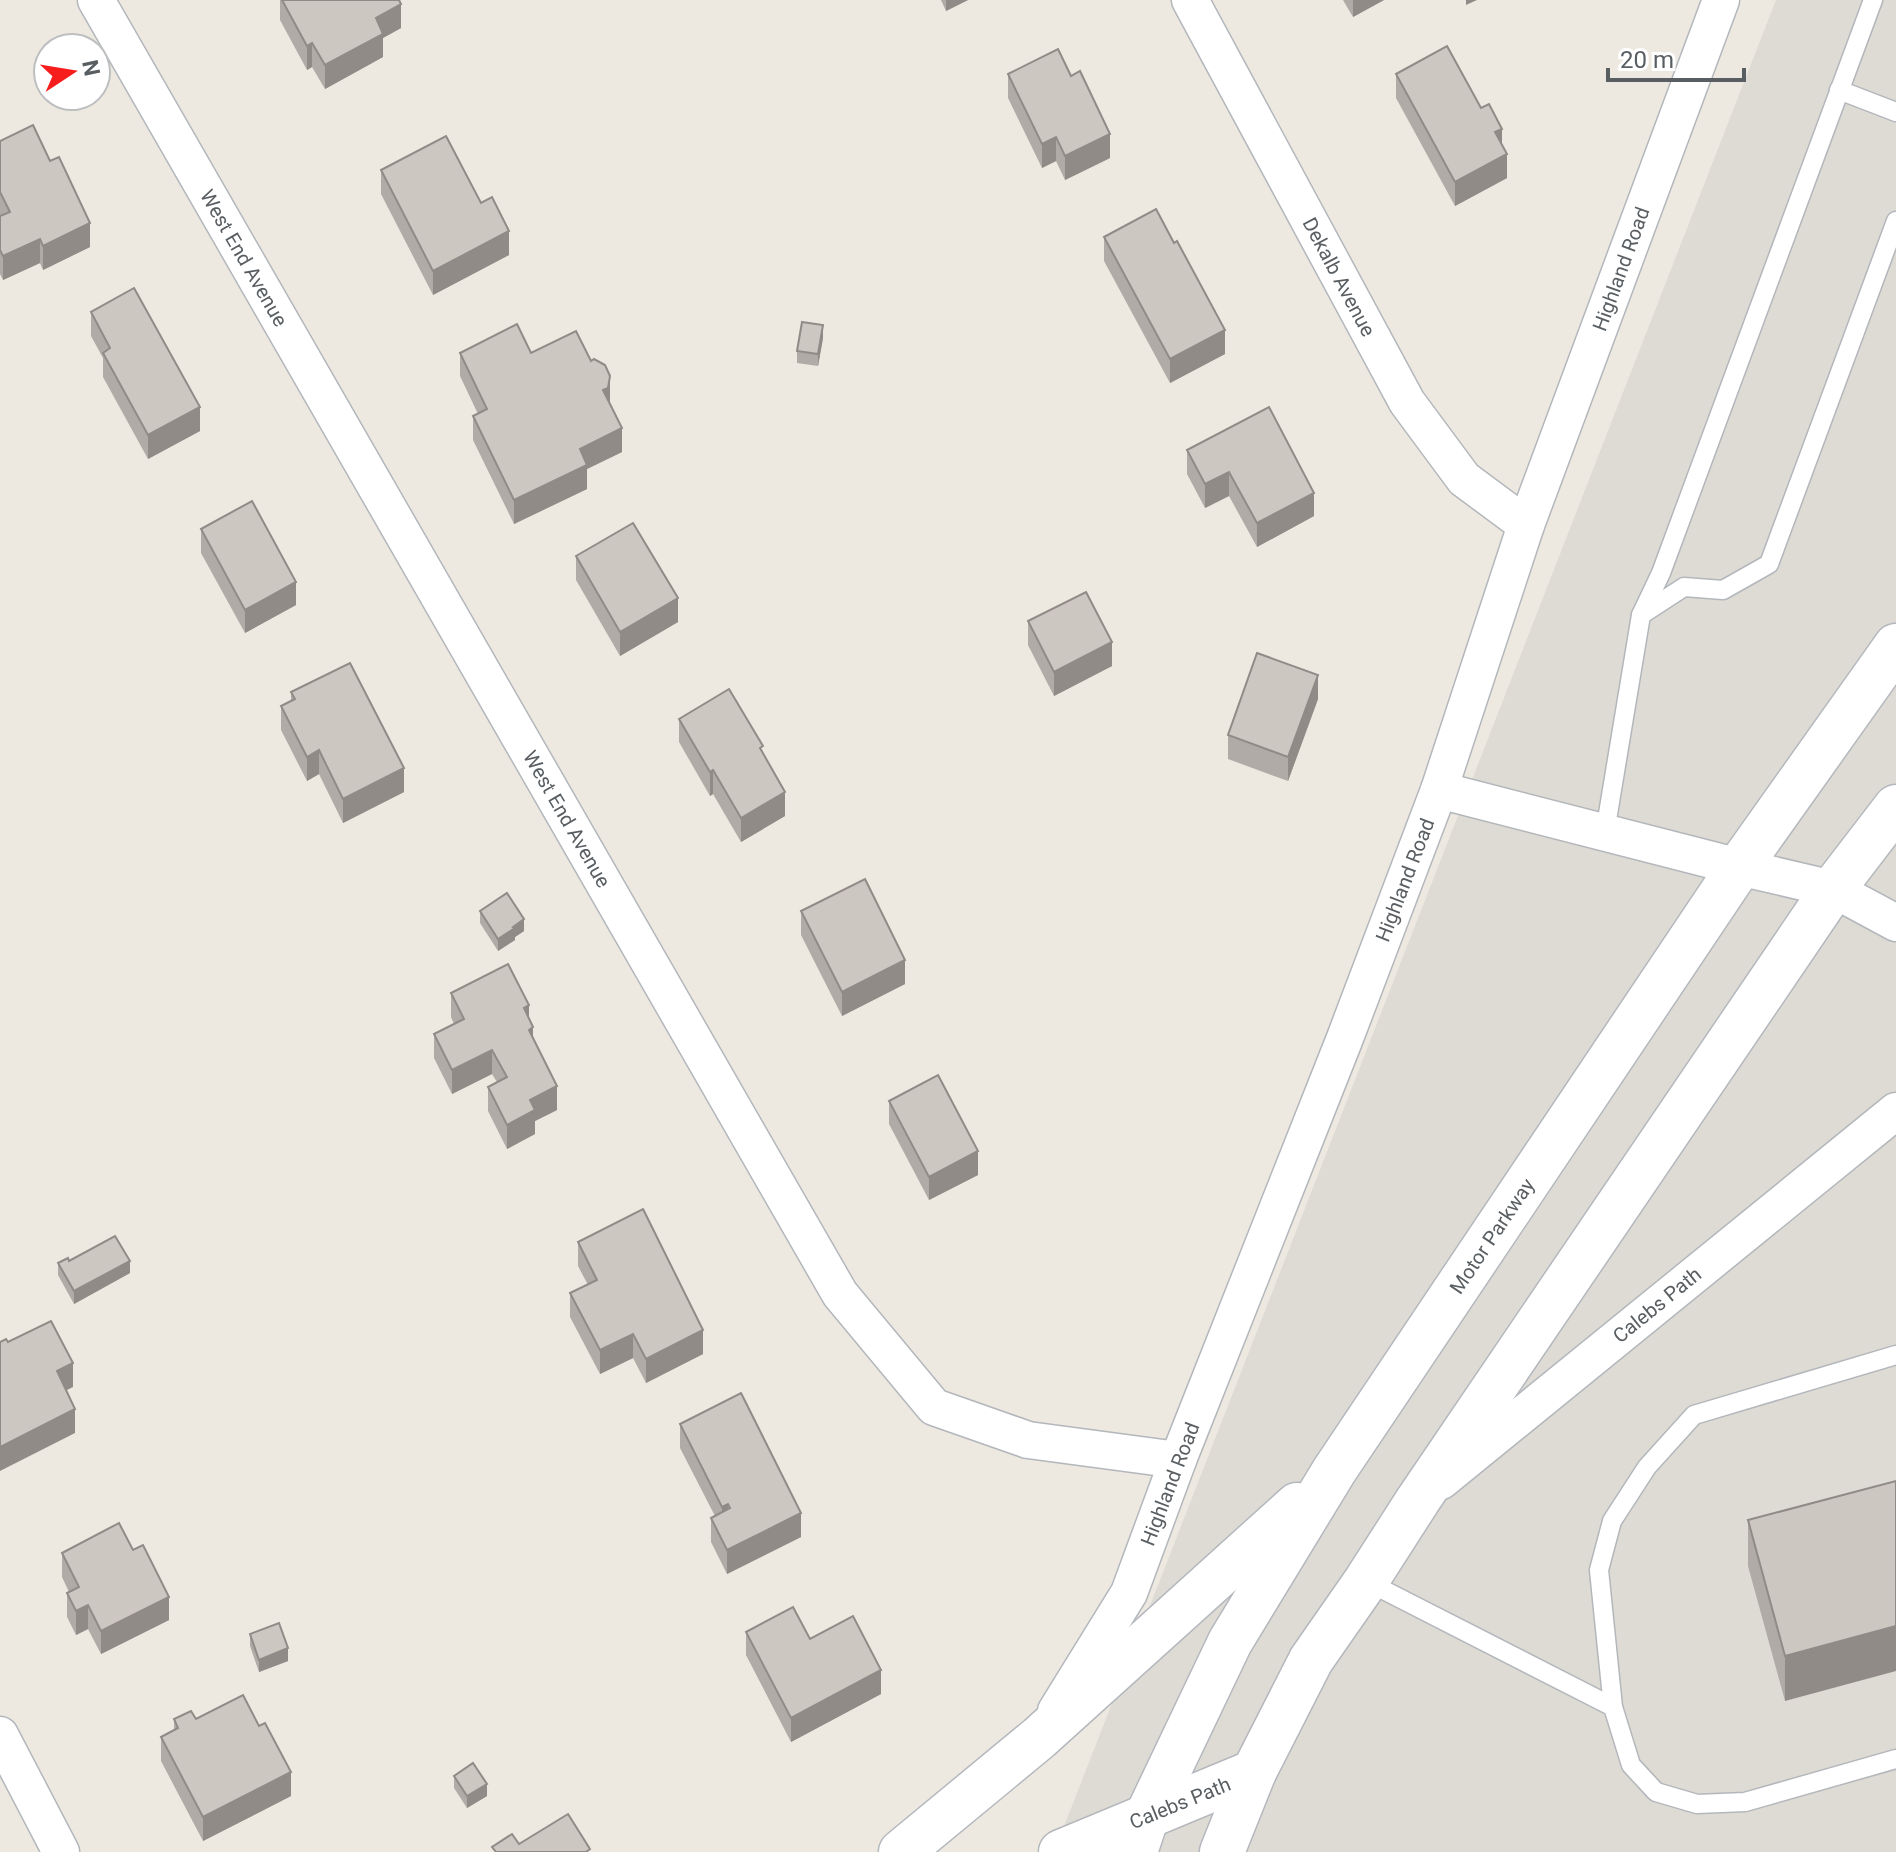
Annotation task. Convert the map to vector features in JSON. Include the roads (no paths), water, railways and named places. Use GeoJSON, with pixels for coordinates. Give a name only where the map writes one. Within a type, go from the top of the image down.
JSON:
{"type":"FeatureCollection","features":[{"type":"Feature","properties":{"kind":"main road","name":"Motor Parkway"},"geometry":{"type":"LineString","coordinates":[[1141,1834],[1230,1642],[1334,1471],[1739,867],[1896,646]]}},
{"type":"Feature","properties":{"kind":"main road"},"geometry":{"type":"LineString","coordinates":[[1222,1852],[1254,1772],[1311,1660],[1833,889],[1896,807]]}},
{"type":"Feature","properties":{"kind":"main road"},"geometry":{"type":"LineString","coordinates":[[901,1852],[1039,1738],[1334,1471]]}},
{"type":"Feature","properties":{"kind":"main road","name":"Calebs Path"},"geometry":{"type":"LineString","coordinates":[[1061,1852],[1141,1834],[1254,1772]]}},
{"type":"Feature","properties":{"kind":"street","name":"West End Avenue"},"geometry":{"type":"LineString","coordinates":[[96,0],[840,1294],[934,1407],[1028,1440],[1178,1460]]}},
{"type":"Feature","properties":{"kind":"street","name":"Dekalb Avenue"},"geometry":{"type":"LineString","coordinates":[[1190,0],[1407,402],[1464,479],[1526,525]]}},
{"type":"Feature","properties":{"kind":"street","name":"Highland Road"},"geometry":{"type":"LineString","coordinates":[[1039,1738],[1129,1593],[1439,790],[1526,525],[1721,0]]}},
{"type":"Feature","properties":{"kind":"street"},"geometry":{"type":"LineString","coordinates":[[1439,790],[1833,889],[1896,923]]}},
{"type":"Feature","properties":{"kind":"street","name":"Calebs Path"},"geometry":{"type":"LineString","coordinates":[[1418,1500],[1896,1111]]}},
{"type":"Feature","properties":{"kind":"street"},"geometry":{"type":"LineString","coordinates":[[0,1735],[61,1852]]}},
{"type":"Feature","properties":{"kind":"lane"},"geometry":{"type":"LineString","coordinates":[[1605,832],[1641,615],[1661,573],[1873,0]]}},
{"type":"Feature","properties":{"kind":"lane"},"geometry":{"type":"LineString","coordinates":[[1839,90],[1896,112]]}},
{"type":"Feature","properties":{"kind":"lane"},"geometry":{"type":"LineString","coordinates":[[1641,615],[1684,587],[1723,590],[1769,564],[1896,221]]}},
{"type":"Feature","properties":{"kind":"lane"},"geometry":{"type":"LineString","coordinates":[[1896,1355],[1694,1415],[1647,1467],[1612,1521],[1599,1570],[1613,1707],[1631,1765],[1656,1792],[1697,1804],[1745,1802],[1896,1759]]}},
{"type":"Feature","properties":{"kind":"lane"},"geometry":{"type":"LineString","coordinates":[[1366,1581],[1613,1707]]}}]}
